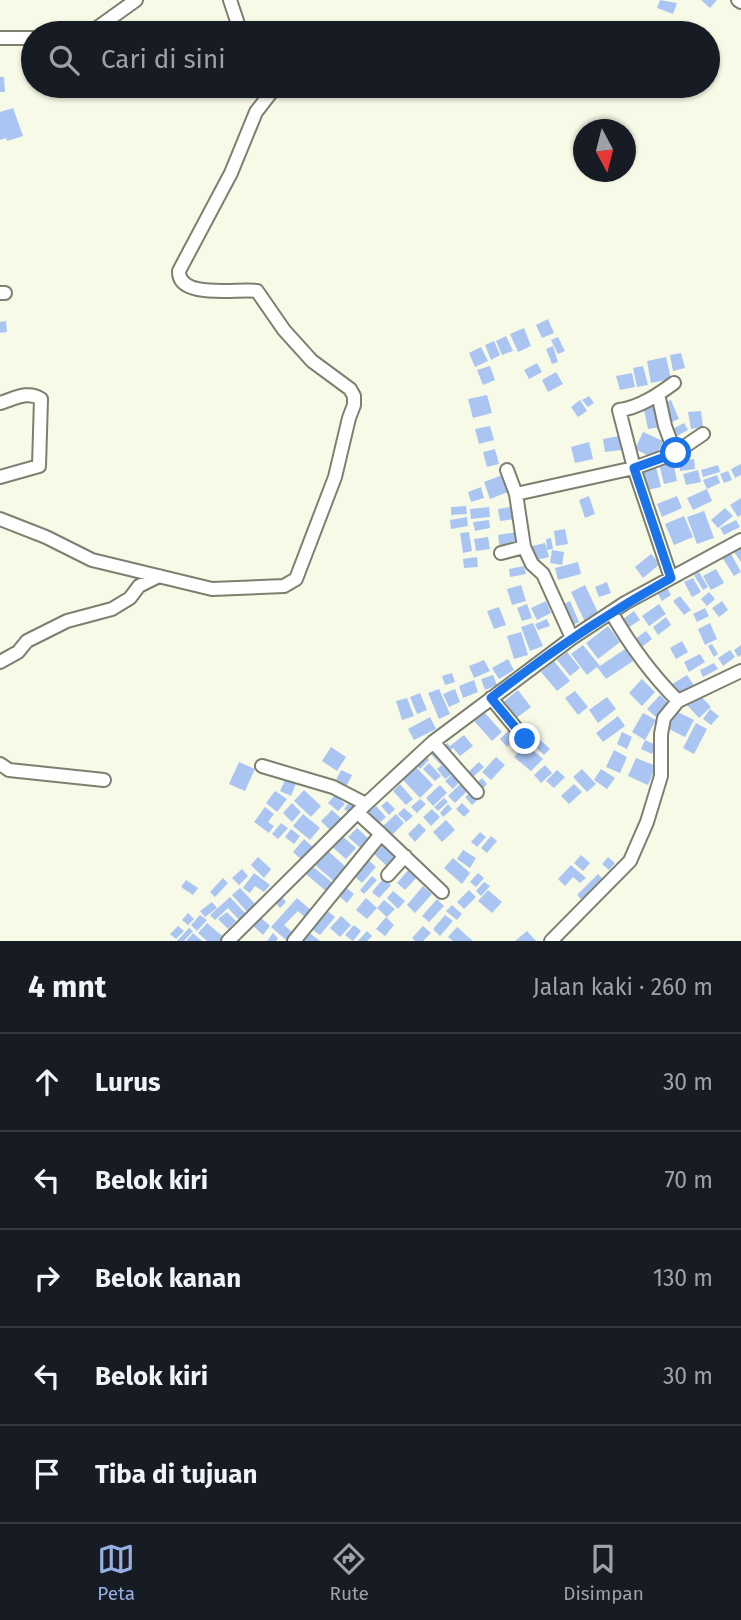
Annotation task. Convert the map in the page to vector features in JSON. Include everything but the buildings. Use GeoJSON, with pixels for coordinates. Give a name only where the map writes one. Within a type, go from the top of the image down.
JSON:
{"type":"FeatureCollection","features":[{"type":"Feature","properties":{"kind":"street"},"geometry":{"type":"LineString","coordinates":[[107,21],[136,0]]}},
{"type":"Feature","properties":{"kind":"street"},"geometry":{"type":"LineString","coordinates":[[230,0],[237,21]]}},
{"type":"Feature","properties":{"kind":"street"},"geometry":{"type":"LineString","coordinates":[[0,38],[21,38]]}},
{"type":"Feature","properties":{"kind":"street"},"geometry":{"type":"LineString","coordinates":[[0,519],[46,537],[92,560],[212,589],[284,586],[296,579],[335,477],[354,396],[350,389],[312,361],[284,330],[257,291],[242,289],[219,292],[199,289],[181,283],[178,277],[178,271],[231,173],[256,111],[266,98]]}},
{"type":"Feature","properties":{"kind":"street"},"geometry":{"type":"LineString","coordinates":[[671,578],[634,468],[619,410],[626,410],[674,383]]}},
{"type":"Feature","properties":{"kind":"street"},"geometry":{"type":"LineString","coordinates":[[0,403],[28,394],[36,394],[41,399],[39,466],[0,477]]}},
{"type":"Feature","properties":{"kind":"street"},"geometry":{"type":"LineString","coordinates":[[658,394],[665,426],[676,453]]}},
{"type":"Feature","properties":{"kind":"street"},"geometry":{"type":"LineString","coordinates":[[516,494],[634,468],[676,453],[703,435]]}},
{"type":"Feature","properties":{"kind":"street"},"geometry":{"type":"LineString","coordinates":[[507,470],[516,494],[524,547],[532,564],[543,574],[572,638]]}},
{"type":"Feature","properties":{"kind":"street"},"geometry":{"type":"LineString","coordinates":[[228,941],[433,742],[611,612],[741,540]]}},
{"type":"Feature","properties":{"kind":"street"},"geometry":{"type":"LineString","coordinates":[[501,553],[524,547]]}},
{"type":"Feature","properties":{"kind":"street"},"geometry":{"type":"LineString","coordinates":[[0,662],[18,652],[27,641],[66,621],[112,609],[130,598],[139,586],[159,576]]}},
{"type":"Feature","properties":{"kind":"street"},"geometry":{"type":"LineString","coordinates":[[611,612],[659,682],[678,701]]}},
{"type":"Feature","properties":{"kind":"street"},"geometry":{"type":"LineString","coordinates":[[551,941],[630,861],[647,822],[661,776],[661,734],[664,718],[678,701],[741,671]]}},
{"type":"Feature","properties":{"kind":"street"},"geometry":{"type":"LineString","coordinates":[[491,698],[525,739]]}},
{"type":"Feature","properties":{"kind":"street"},"geometry":{"type":"LineString","coordinates":[[433,742],[477,792]]}},
{"type":"Feature","properties":{"kind":"street"},"geometry":{"type":"LineString","coordinates":[[0,764],[9,770],[104,780]]}},
{"type":"Feature","properties":{"kind":"street"},"geometry":{"type":"LineString","coordinates":[[262,766],[333,787],[362,808],[382,834],[442,892]]}},
{"type":"Feature","properties":{"kind":"street"},"geometry":{"type":"LineString","coordinates":[[294,941],[382,834]]}},
{"type":"Feature","properties":{"kind":"street"},"geometry":{"type":"LineString","coordinates":[[388,876],[405,856]]}},
{"type":"Feature","properties":{"kind":"route"},"geometry":{"type":"LineString","coordinates":[[525,739],[491,698],[572,638],[625,603],[671,578],[634,468],[676,453]]}}]}
